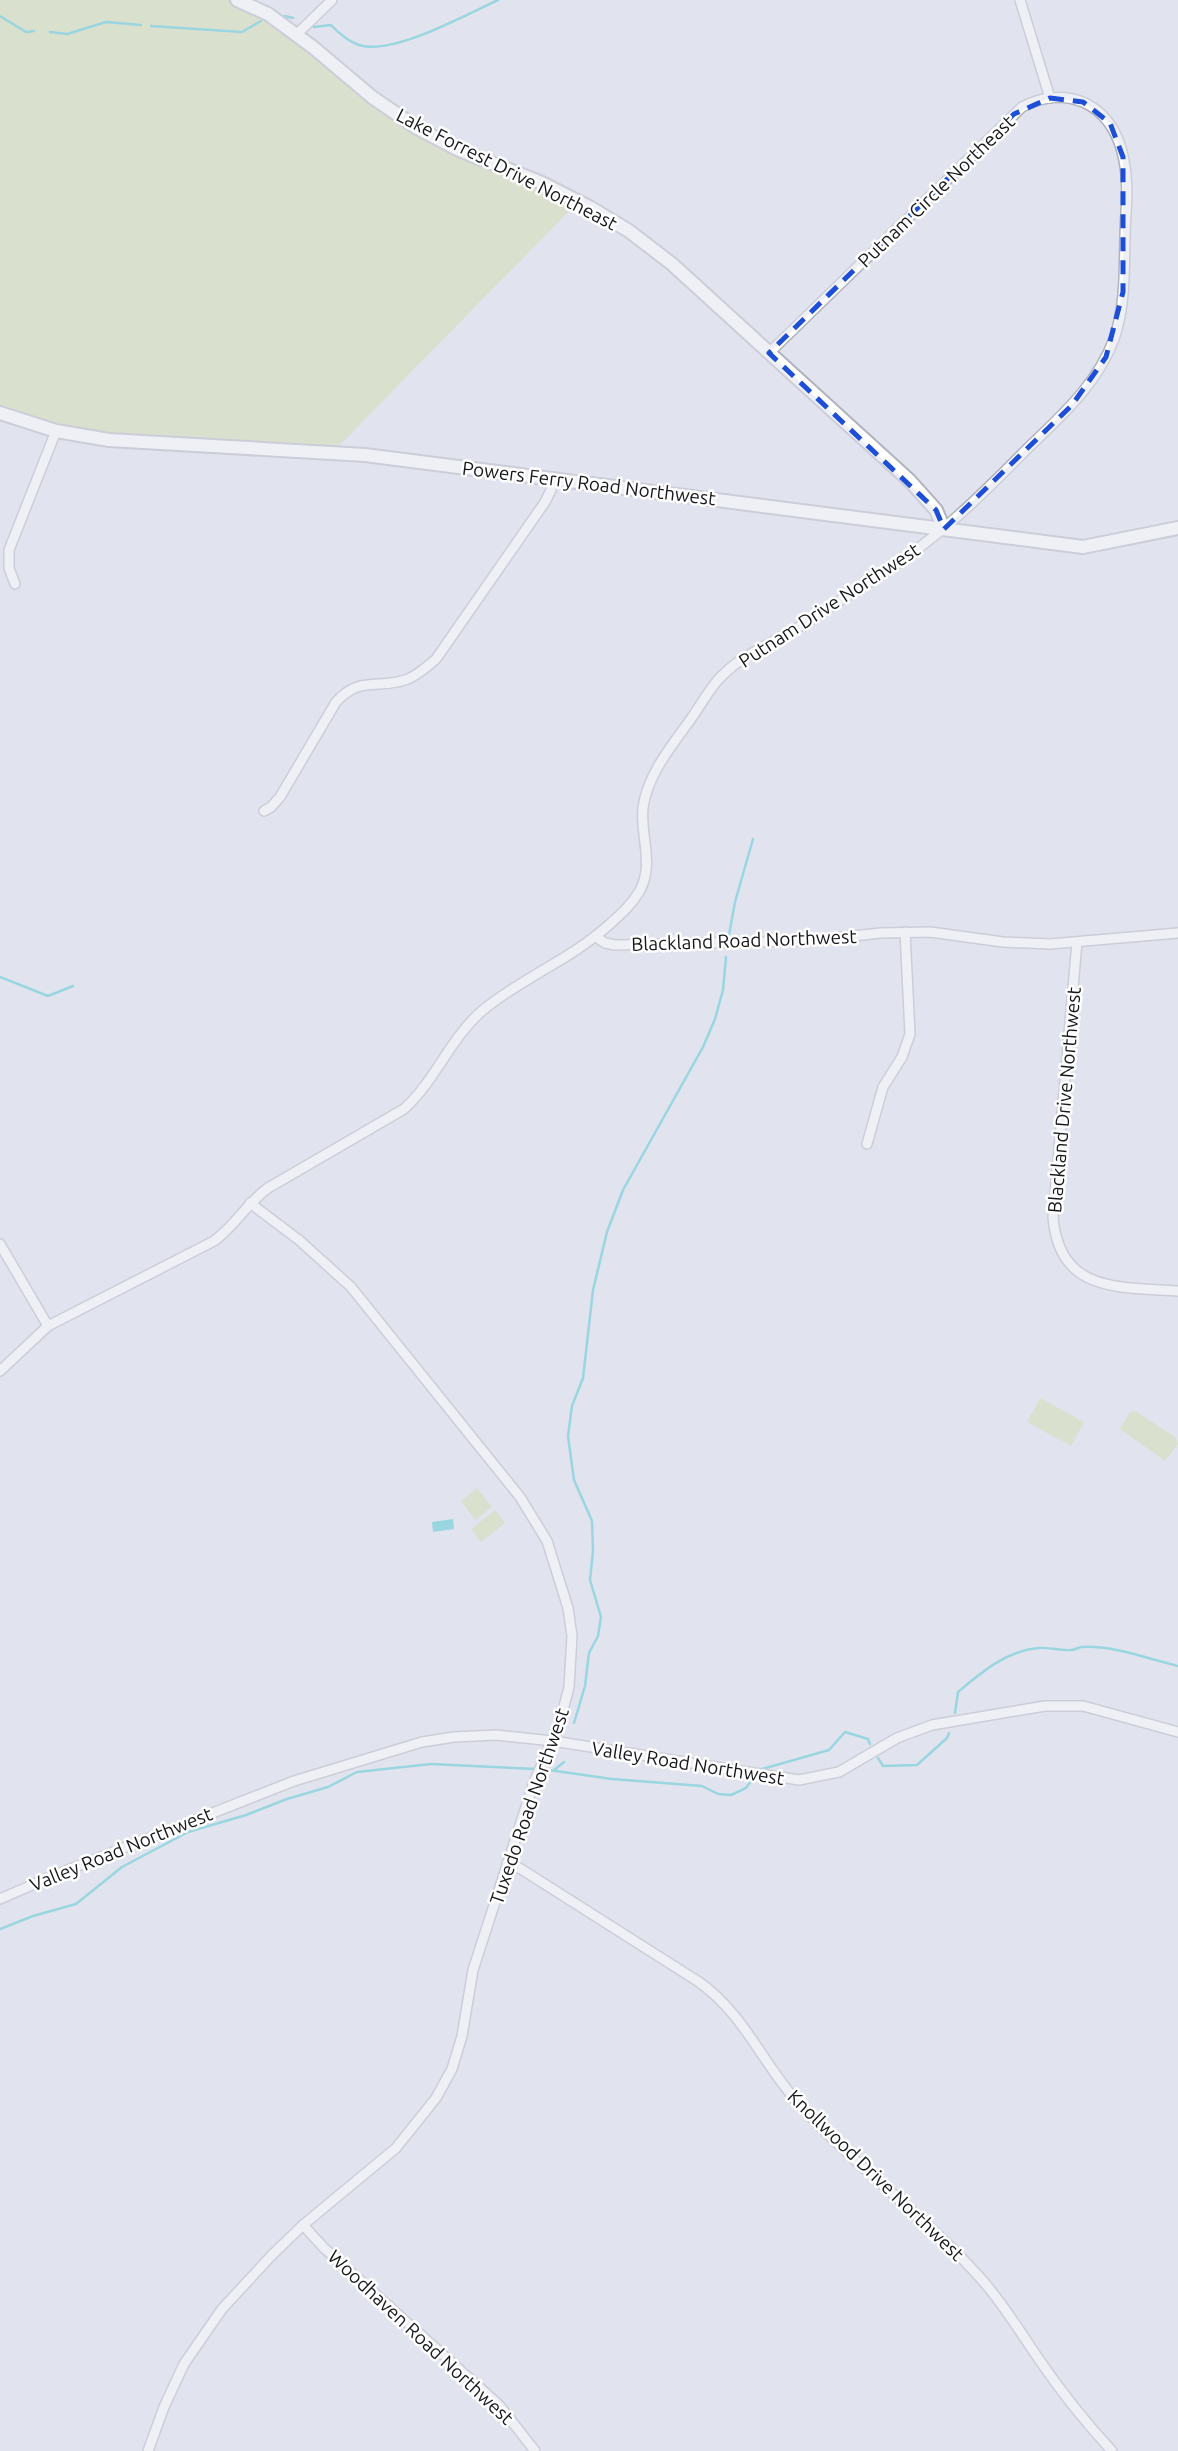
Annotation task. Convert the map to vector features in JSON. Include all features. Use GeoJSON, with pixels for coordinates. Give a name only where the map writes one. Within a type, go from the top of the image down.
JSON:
{"type":"FeatureCollection","features":[{"type":"Feature","properties":{"kind":"street","name":"Lake Forrest Drive Northeast"},"geometry":{"type":"LineString","coordinates":[[237,0],[268,14],[372,97],[417,128],[460,150],[542,183],[629,231],[673,264],[910,481],[936,510],[944,529]]}},
{"type":"Feature","properties":{"kind":"street"},"geometry":{"type":"LineString","coordinates":[[296,34],[332,0]]}},
{"type":"Feature","properties":{"kind":"street"},"geometry":{"type":"LineString","coordinates":[[944,529],[1084,392],[1106,357],[1119,321],[1127,205],[1121,145],[1110,123],[1094,108],[1073,99],[1050,98],[1020,0]]}},
{"type":"Feature","properties":{"kind":"street","name":"Putnam Circle Northeast"},"geometry":{"type":"LineString","coordinates":[[769,353],[1014,114],[1031,103],[1050,98]]}},
{"type":"Feature","properties":{"kind":"street","name":"Powers Ferry Road Northwest"},"geometry":{"type":"LineString","coordinates":[[0,413],[56,431],[109,440],[365,455],[1083,547],[1178,528]]}},
{"type":"Feature","properties":{"kind":"street"},"geometry":{"type":"LineString","coordinates":[[15,584],[9,568],[9,550],[56,431]]}},
{"type":"Feature","properties":{"kind":"street"},"geometry":{"type":"LineString","coordinates":[[264,811],[280,797],[336,702],[345,692],[362,684],[392,683],[407,679],[422,672],[436,659],[545,502],[551,490],[552,477]]}},
{"type":"Feature","properties":{"kind":"street","name":"Putnam Drive Northwest"},"geometry":{"type":"LineString","coordinates":[[596,937],[630,905],[641,889],[647,867],[642,817],[648,789],[669,751],[716,682],[741,660],[859,589],[944,529]]}},
{"type":"Feature","properties":{"kind":"street"},"geometry":{"type":"LineString","coordinates":[[867,1144],[883,1087],[902,1057],[910,1034],[905,932]]}},
{"type":"Feature","properties":{"kind":"street","name":"Blackland Road Northwest"},"geometry":{"type":"LineString","coordinates":[[596,937],[615,945],[805,941],[905,932],[949,933],[1025,944],[1178,933]]}},
{"type":"Feature","properties":{"kind":"street"},"geometry":{"type":"LineString","coordinates":[[0,1371],[48,1325],[214,1241],[230,1229],[250,1203],[268,1188],[404,1109],[422,1091],[459,1036],[479,1013],[596,937]]}},
{"type":"Feature","properties":{"kind":"street","name":"Blackland Drive Northwest"},"geometry":{"type":"LineString","coordinates":[[1077,942],[1053,1217],[1054,1234],[1067,1262],[1090,1280],[1115,1287],[1178,1291]]}},
{"type":"Feature","properties":{"kind":"street","name":"Tuxedo Road Northwest"},"geometry":{"type":"LineString","coordinates":[[148,2451],[173,2385],[201,2336],[272,2255],[303,2225],[396,2148],[416,2126],[444,2085],[458,2052],[473,1970],[534,1782],[559,1726],[569,1687],[572,1636],[568,1608],[557,1566],[537,1520],[351,1287],[299,1240],[250,1203]]}},
{"type":"Feature","properties":{"kind":"street"},"geometry":{"type":"LineString","coordinates":[[0,1244],[48,1325]]}},
{"type":"Feature","properties":{"kind":"street","name":"Valley Road Northwest"},"geometry":{"type":"LineString","coordinates":[[0,1899],[232,1805],[358,1760],[422,1742],[454,1737],[496,1735],[553,1741],[799,1780],[839,1772],[897,1738],[932,1725],[1045,1706],[1083,1706],[1178,1732]]}},
{"type":"Feature","properties":{"kind":"street","name":"Knollwood Drive Northwest"},"geometry":{"type":"LineString","coordinates":[[507,1863],[521,1869],[699,1982],[725,2003],[743,2024],[798,2104],[984,2282],[1066,2398],[1112,2451]]}},
{"type":"Feature","properties":{"kind":"street","name":"Woodhaven Road Northwest"},"geometry":{"type":"LineString","coordinates":[[303,2225],[324,2248],[499,2405],[535,2451]]}},
{"type":"Feature","properties":{"kind":"highlighted area"},"geometry":{"type":"Polygon","coordinates":[[[1050,98],[1083,102],[1110,123],[1123,157],[1123,292],[1106,357],[1072,405],[944,529],[936,510],[769,353],[1014,114],[1050,98]]]}},
{"type":"Feature","properties":{"kind":"green space"},"geometry":{"type":"Polygon","coordinates":[[[0,0],[234,0],[280,23],[407,126],[579,201],[327,458],[67,436],[0,418],[0,0]]]}},
{"type":"Feature","properties":{"kind":"green space"},"geometry":{"type":"Polygon","coordinates":[[[1040,1398],[1084,1422],[1071,1446],[1027,1422],[1040,1398]]]}},
{"type":"Feature","properties":{"kind":"green space"},"geometry":{"type":"Polygon","coordinates":[[[1135,1411],[1175,1437],[1178,1444],[1165,1461],[1120,1429],[1130,1412],[1135,1411]]]}},
{"type":"Feature","properties":{"kind":"green space"},"geometry":{"type":"Polygon","coordinates":[[[477,1488],[492,1507],[475,1520],[461,1501],[477,1488]]]}},
{"type":"Feature","properties":{"kind":"green space"},"geometry":{"type":"Polygon","coordinates":[[[495,1510],[505,1523],[481,1542],[471,1529],[495,1510]]]}},
{"type":"Feature","properties":{"kind":"water"},"geometry":{"type":"Polygon","coordinates":[[[453,1519],[454,1529],[433,1532],[432,1522],[453,1519]]]}},
{"type":"Feature","properties":{"kind":"waterway"},"geometry":{"type":"LineString","coordinates":[[314,27],[331,25],[354,43],[377,47],[431,31],[498,0]]}},
{"type":"Feature","properties":{"kind":"waterway"},"geometry":{"type":"LineString","coordinates":[[0,16],[26,32],[34,31]]}},
{"type":"Feature","properties":{"kind":"waterway"},"geometry":{"type":"LineString","coordinates":[[285,16],[293,18]]}},
{"type":"Feature","properties":{"kind":"waterway"},"geometry":{"type":"LineString","coordinates":[[151,26],[242,32],[261,21]]}},
{"type":"Feature","properties":{"kind":"waterway"},"geometry":{"type":"LineString","coordinates":[[50,32],[67,34],[106,22],[141,25]]}},
{"type":"Feature","properties":{"kind":"waterway"},"geometry":{"type":"LineString","coordinates":[[729,935],[735,902],[753,839]]}},
{"type":"Feature","properties":{"kind":"waterway"},"geometry":{"type":"LineString","coordinates":[[574,1723],[585,1686],[589,1653],[598,1636],[601,1617],[590,1580],[592,1521],[574,1480],[568,1436],[572,1406],[583,1378],[593,1290],[607,1232],[623,1190],[703,1047],[715,1019],[723,990],[726,957]]}},
{"type":"Feature","properties":{"kind":"waterway"},"geometry":{"type":"LineString","coordinates":[[0,977],[48,996],[73,986]]}},
{"type":"Feature","properties":{"kind":"waterway"},"geometry":{"type":"LineString","coordinates":[[955,1713],[958,1692],[995,1664],[1026,1650],[1105,1648],[1178,1666]]}},
{"type":"Feature","properties":{"kind":"waterway"},"geometry":{"type":"LineString","coordinates":[[762,1769],[829,1750],[845,1732],[868,1739],[870,1744]]}},
{"type":"Feature","properties":{"kind":"waterway"},"geometry":{"type":"LineString","coordinates":[[878,1758],[883,1766],[917,1765],[947,1738],[949,1733]]}},
{"type":"Feature","properties":{"kind":"waterway"},"geometry":{"type":"LineString","coordinates":[[554,1770],[564,1762]]}},
{"type":"Feature","properties":{"kind":"waterway"},"geometry":{"type":"LineString","coordinates":[[0,1929],[76,1904],[122,1867],[188,1832],[328,1787],[357,1772],[431,1764],[536,1769]]}},
{"type":"Feature","properties":{"kind":"waterway"},"geometry":{"type":"LineString","coordinates":[[542,1769],[612,1779],[702,1786],[718,1794],[731,1795],[746,1788],[751,1781]]}}]}
